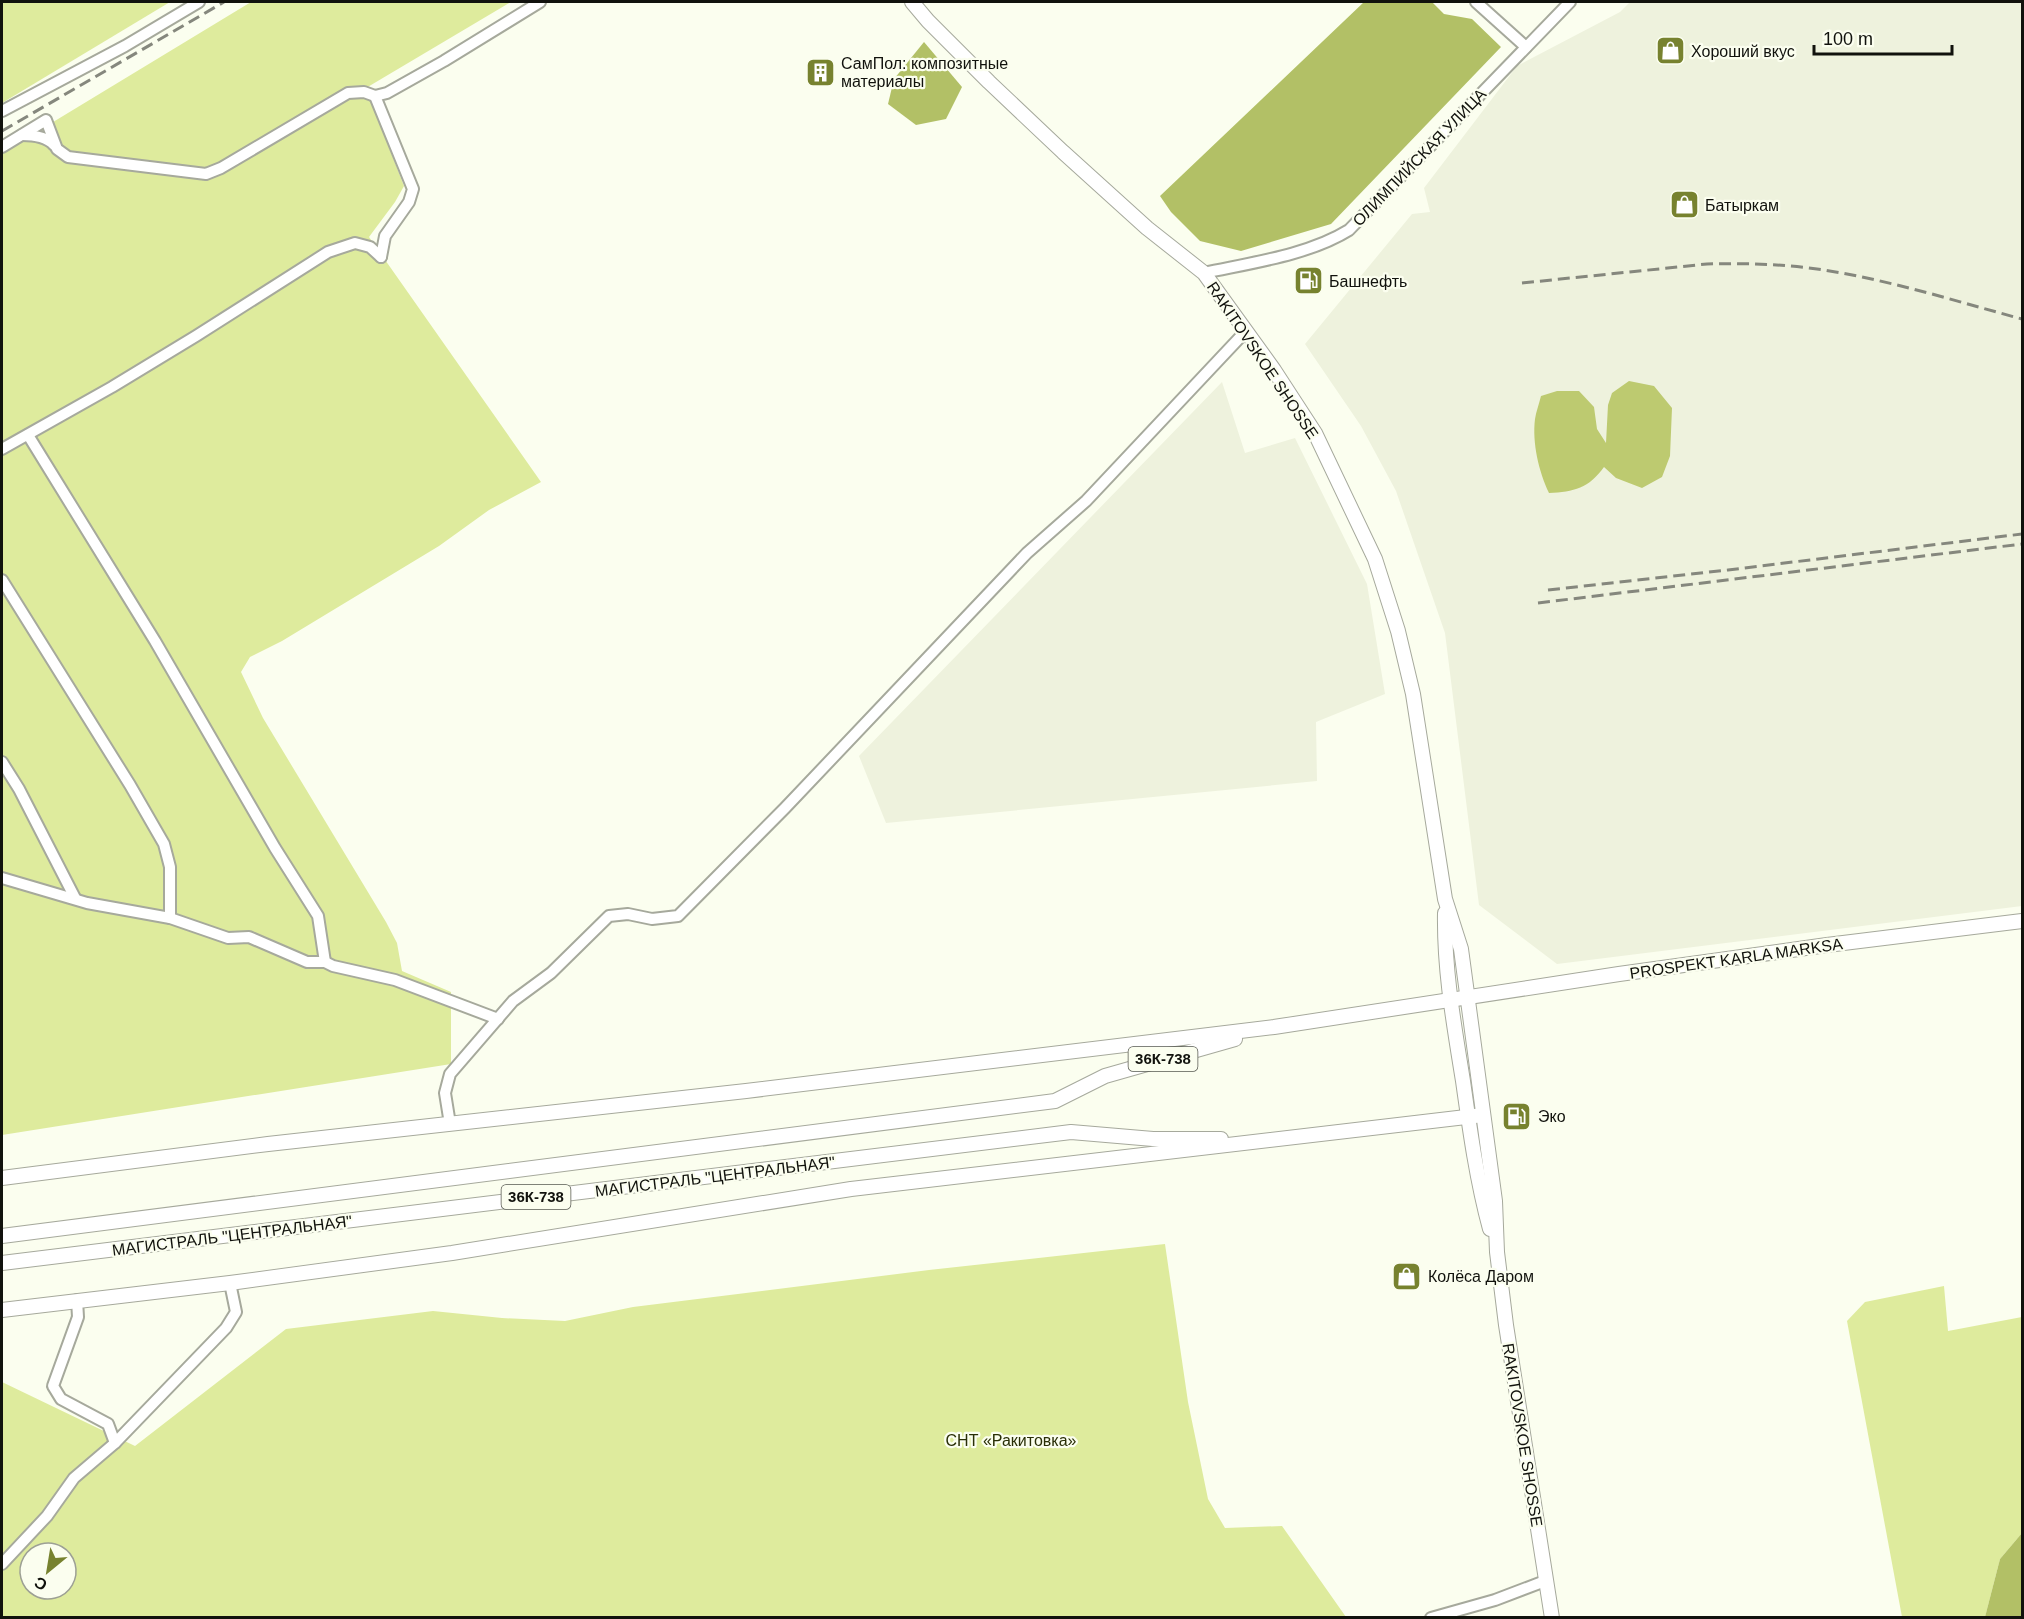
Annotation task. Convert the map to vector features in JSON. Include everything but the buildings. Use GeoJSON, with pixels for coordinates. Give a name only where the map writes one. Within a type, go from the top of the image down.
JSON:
{"type":"FeatureCollection","features":[{"type":"Feature","properties":{"kind":"main road","name":"RAKITOVSKOE SHOSSE"},"geometry":{"type":"LineString","coordinates":[[912,2],[989,82],[1063,152],[1147,228],[1204,273],[1274,370],[1315,433],[1376,559],[1398,631],[1413,694],[1445,899],[1445,950],[1450,1001],[1484,1208],[1497,1252]]}},
{"type":"Feature","properties":{"kind":"main road","name":"RAKITOVSKOE SHOSSE"},"geometry":{"type":"LineString","coordinates":[[1445,899],[1461,949],[1495,1201],[1497,1252],[1506,1325],[1552,1617]]}},
{"type":"Feature","properties":{"kind":"main road","name":"PROSPEKT KARLA MARKSA"},"geometry":{"type":"LineString","coordinates":[[1450,1001],[1554,983],[1804,948],[2022,921]]}},
{"type":"Feature","properties":{"kind":"main road","name":"36К-738"},"geometry":{"type":"LineString","coordinates":[[1274,1027],[1450,1001]]}},
{"type":"Feature","properties":{"kind":"main road","name":"МАГИСТРАЛЬ \"ЦЕНТРАЛЬНАЯ\""},"geometry":{"type":"LineString","coordinates":[[2,1236],[1055,1101],[1105,1076],[1274,1027]]}},
{"type":"Feature","properties":{"kind":"main road"},"geometry":{"type":"LineString","coordinates":[[2,1178],[268,1144],[746,1091],[1274,1027]]}},
{"type":"Feature","properties":{"kind":"main road","name":"36К-738"},"geometry":{"type":"LineString","coordinates":[[1287,1139],[1483,1115]]}},
{"type":"Feature","properties":{"kind":"main road","name":"МАГИСТРАЛЬ \"ЦЕНТРАЛЬНАЯ\""},"geometry":{"type":"LineString","coordinates":[[2,1263],[1071,1132],[1153,1139],[1287,1139]]}},
{"type":"Feature","properties":{"kind":"main road"},"geometry":{"type":"LineString","coordinates":[[2,1310],[230,1283],[452,1253],[851,1189],[1287,1139]]}},
{"type":"Feature","properties":{"kind":"street"},"geometry":{"type":"LineString","coordinates":[[2,111],[125,46],[199,2]]}},
{"type":"Feature","properties":{"kind":"street"},"geometry":{"type":"LineString","coordinates":[[22,135],[40,137],[52,142],[68,157],[206,174],[221,168],[348,93],[364,92],[375,96],[387,93],[540,2]]}},
{"type":"Feature","properties":{"kind":"street"},"geometry":{"type":"LineString","coordinates":[[1476,2],[1526,47]]}},
{"type":"Feature","properties":{"kind":"street","name":"ОЛИМПИЙСКАЯ УЛИЦА"},"geometry":{"type":"LineString","coordinates":[[1204,273],[1315,246],[1349,230],[1570,2]]}},
{"type":"Feature","properties":{"kind":"street"},"geometry":{"type":"LineString","coordinates":[[2,449],[187,342],[327,252],[355,243],[370,247],[381,257],[385,236],[409,202],[413,189],[375,96]]}},
{"type":"Feature","properties":{"kind":"street"},"geometry":{"type":"LineString","coordinates":[[2,147],[46,120],[57,149]]}},
{"type":"Feature","properties":{"kind":"street"},"geometry":{"type":"LineString","coordinates":[[450,1124],[445,1092],[450,1074],[513,1001],[551,973],[609,916],[628,914],[652,919],[678,916],[793,800],[1027,553],[1086,501],[1245,332]]}},
{"type":"Feature","properties":{"kind":"street"},"geometry":{"type":"LineString","coordinates":[[28,435],[155,641],[275,848],[318,916],[325,962]]}},
{"type":"Feature","properties":{"kind":"street"},"geometry":{"type":"LineString","coordinates":[[2,580],[130,785],[164,844],[170,867],[170,918]]}},
{"type":"Feature","properties":{"kind":"street"},"geometry":{"type":"LineString","coordinates":[[2,762],[19,789],[75,898]]}},
{"type":"Feature","properties":{"kind":"street"},"geometry":{"type":"LineString","coordinates":[[2,878],[87,903],[170,918],[228,938],[249,937],[307,962],[325,962],[333,966],[395,980],[498,1019]]}},
{"type":"Feature","properties":{"kind":"street"},"geometry":{"type":"LineString","coordinates":[[2,1564],[47,1516],[74,1478],[115,1443],[226,1328],[236,1312],[230,1283]]}},
{"type":"Feature","properties":{"kind":"street"},"geometry":{"type":"LineString","coordinates":[[77,1300],[78,1317],[53,1386],[61,1400],[108,1424],[115,1443]]}},
{"type":"Feature","properties":{"kind":"street"},"geometry":{"type":"LineString","coordinates":[[1431,1617],[1494,1600],[1545,1581]]}},
{"type":"Feature","properties":{"kind":"shaded area"},"geometry":{"type":"Polygon","coordinates":[[[1364,2],[1432,2],[1444,14],[1472,19],[1501,47],[1331,224],[1241,251],[1200,241],[1171,212],[1160,196],[1364,2]]]}},
{"type":"Feature","properties":{"kind":"shaded area"},"geometry":{"type":"Polygon","coordinates":[[[1630,2],[2022,2],[2022,906],[1557,964],[1479,905],[1445,633],[1396,491],[1361,426],[1305,344],[1412,214],[1430,212],[1424,188],[1517,66],[1620,12],[1630,2]]]}},
{"type":"Feature","properties":{"kind":"shaded area"},"geometry":{"type":"Polygon","coordinates":[[[924,42],[962,87],[946,119],[916,125],[888,104],[894,79],[924,42]]]}},
{"type":"Feature","properties":{"kind":"shaded area"},"geometry":{"type":"Polygon","coordinates":[[[1629,381],[1654,386],[1672,408],[1670,456],[1662,477],[1642,488],[1616,478],[1604,467],[1587,484],[1573,490],[1549,493],[1539,467],[1535,447],[1535,419],[1541,396],[1557,391],[1579,391],[1594,407],[1597,429],[1606,443],[1608,405],[1612,393],[1629,381]]]}},
{"type":"Feature","properties":{"kind":"shaded area"},"geometry":{"type":"Polygon","coordinates":[[[1222,382],[1245,453],[1295,438],[1367,584],[1385,694],[1316,722],[1317,781],[886,823],[859,756],[1222,382]]]}},
{"type":"Feature","properties":{"kind":"shaded area"},"geometry":{"type":"Polygon","coordinates":[[[2022,1533],[2022,1617],[1985,1617],[2000,1559],[2022,1533]]]}},
{"type":"Feature","properties":{"kind":"green space"},"geometry":{"type":"Polygon","coordinates":[[[2,2],[170,2],[2,103],[2,2]]]}},
{"type":"Feature","properties":{"kind":"green space"},"geometry":{"type":"Polygon","coordinates":[[[251,2],[511,2],[366,88],[404,186],[369,237],[541,482],[489,510],[439,546],[282,641],[250,657],[241,672],[263,718],[386,922],[397,943],[402,971],[451,992],[451,1064],[2,1135],[2,153],[251,2]]]}},
{"type":"Feature","properties":{"kind":"green space","name":"СНТ «Ракитовка»"},"geometry":{"type":"Polygon","coordinates":[[[1165,1244],[1188,1402],[1208,1499],[1225,1528],[1282,1526],[1346,1617],[2,1617],[2,1382],[135,1446],[286,1329],[433,1311],[565,1321],[633,1307],[929,1270],[1165,1244]]]}},
{"type":"Feature","properties":{"kind":"green space"},"geometry":{"type":"Polygon","coordinates":[[[1944,1286],[1948,1331],[2022,1317],[2022,1533],[2000,1559],[1985,1617],[1902,1617],[1847,1321],[1865,1302],[1944,1286]]]}},
{"type":"Feature","properties":{"kind":"railway"},"geometry":{"type":"LineString","coordinates":[[2,131],[224,2]]}},
{"type":"Feature","properties":{"kind":"railway"},"geometry":{"type":"LineString","coordinates":[[1522,283],[1707,264],[1776,265],[1869,278],[2022,319]]}},
{"type":"Feature","properties":{"kind":"railway"},"geometry":{"type":"LineString","coordinates":[[1548,590],[2022,534]]}},
{"type":"Feature","properties":{"kind":"railway"},"geometry":{"type":"LineString","coordinates":[[1538,603],[2022,544]]}},
{"type":"Feature","properties":{"kind":"place","name":"Хороший вкус"},"geometry":{"type":"Point","coordinates":[1670,51]}},
{"type":"Feature","properties":{"kind":"place","name":"СамПол: композитные материалы"},"geometry":{"type":"Point","coordinates":[820,72]}},
{"type":"Feature","properties":{"kind":"place","name":"Батыркам"},"geometry":{"type":"Point","coordinates":[1684,205]}},
{"type":"Feature","properties":{"kind":"place","name":"Башнефть"},"geometry":{"type":"Point","coordinates":[1308,281]}},
{"type":"Feature","properties":{"kind":"place","name":"Эко"},"geometry":{"type":"Point","coordinates":[1517,1116]}},
{"type":"Feature","properties":{"kind":"place","name":"Колёса Даром"},"geometry":{"type":"Point","coordinates":[1407,1276]}}]}
